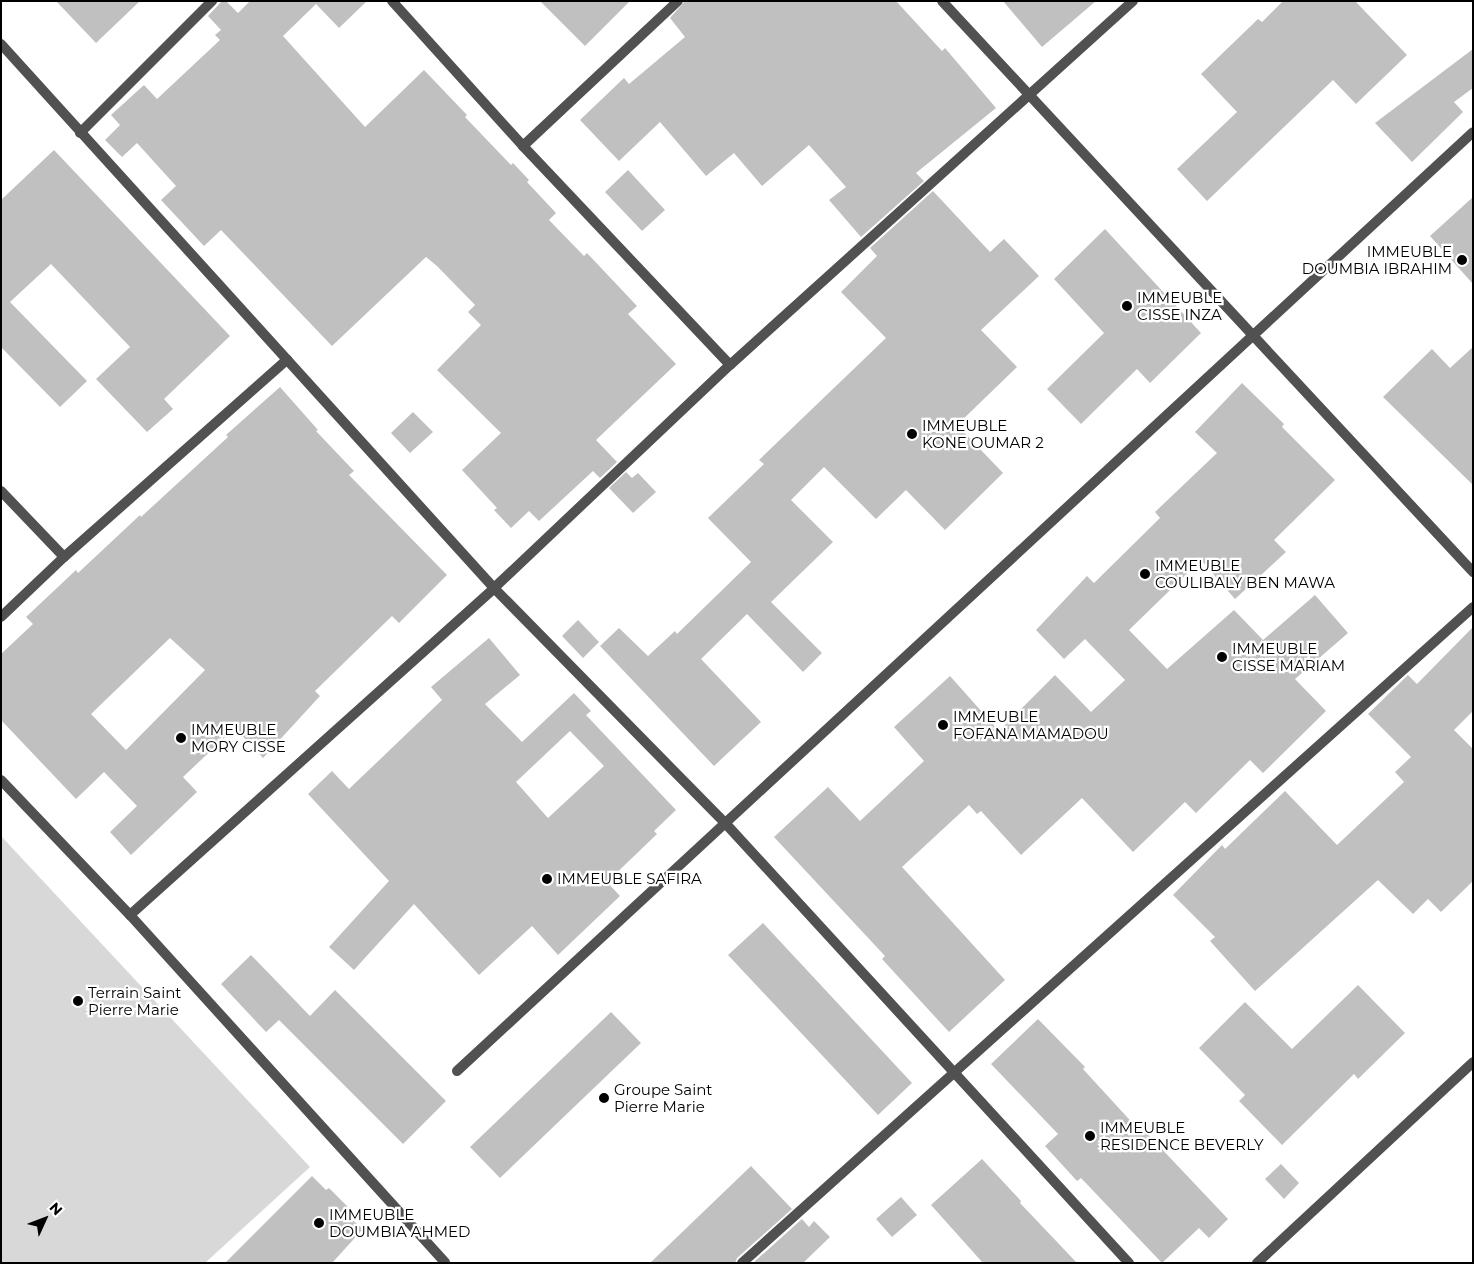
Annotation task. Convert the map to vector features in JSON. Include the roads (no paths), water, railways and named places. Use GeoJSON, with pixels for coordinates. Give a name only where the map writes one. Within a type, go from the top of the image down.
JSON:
{"type":"FeatureCollection","features":[{"type":"Feature","properties":{"kind":"street"},"geometry":{"type":"LineString","coordinates":[[80,133],[212,1]]}},
{"type":"Feature","properties":{"kind":"street"},"geometry":{"type":"LineString","coordinates":[[392,1],[523,146],[730,364]]}},
{"type":"Feature","properties":{"kind":"street"},"geometry":{"type":"LineString","coordinates":[[523,146],[678,1]]}},
{"type":"Feature","properties":{"kind":"street"},"geometry":{"type":"LineString","coordinates":[[942,1],[1473,572]]}},
{"type":"Feature","properties":{"kind":"street"},"geometry":{"type":"LineString","coordinates":[[130,915],[494,588],[730,364],[1133,1]]}},
{"type":"Feature","properties":{"kind":"street"},"geometry":{"type":"LineString","coordinates":[[1,44],[494,588],[726,824],[1129,1263]]}},
{"type":"Feature","properties":{"kind":"street"},"geometry":{"type":"LineString","coordinates":[[457,1071],[1473,132]]}},
{"type":"Feature","properties":{"kind":"street"},"geometry":{"type":"LineString","coordinates":[[1,617],[64,557],[288,360]]}},
{"type":"Feature","properties":{"kind":"street"},"geometry":{"type":"LineString","coordinates":[[1,491],[64,557]]}},
{"type":"Feature","properties":{"kind":"street"},"geometry":{"type":"LineString","coordinates":[[742,1263],[1473,608]]}},
{"type":"Feature","properties":{"kind":"street"},"geometry":{"type":"LineString","coordinates":[[1,780],[130,915],[445,1263]]}},
{"type":"Feature","properties":{"kind":"street"},"geometry":{"type":"LineString","coordinates":[[1257,1263],[1473,1062]]}},
{"type":"Feature","properties":{"kind":"place","name":"IMMEUBLE DOUMBIA IBRAHIM"},"geometry":{"type":"Point","coordinates":[1462,260]}},
{"type":"Feature","properties":{"kind":"place","name":"IMMEUBLE CISSE INZA"},"geometry":{"type":"Point","coordinates":[1127,306]}},
{"type":"Feature","properties":{"kind":"place","name":"IMMEUBLE KONE OUMAR 2"},"geometry":{"type":"Point","coordinates":[912,434]}},
{"type":"Feature","properties":{"kind":"place","name":"IMMEUBLE COULIBALY BEN MAWA"},"geometry":{"type":"Point","coordinates":[1145,574]}},
{"type":"Feature","properties":{"kind":"place","name":"IMMEUBLE CISSE MARIAM"},"geometry":{"type":"Point","coordinates":[1222,657]}},
{"type":"Feature","properties":{"kind":"place","name":"IMMEUBLE FOFANA MAMADOU"},"geometry":{"type":"Point","coordinates":[943,725]}},
{"type":"Feature","properties":{"kind":"place","name":"IMMEUBLE MORY CISSE"},"geometry":{"type":"Point","coordinates":[181,738]}},
{"type":"Feature","properties":{"kind":"place","name":"IMMEUBLE SAFIRA"},"geometry":{"type":"Point","coordinates":[547,879]}},
{"type":"Feature","properties":{"kind":"place","name":"Terrain Saint Pierre Marie"},"geometry":{"type":"Point","coordinates":[78,1001]}},
{"type":"Feature","properties":{"kind":"place","name":"Groupe Saint Pierre Marie"},"geometry":{"type":"Point","coordinates":[604,1098]}},
{"type":"Feature","properties":{"kind":"place","name":"IMMEUBLE RESIDENCE BEVERLY"},"geometry":{"type":"Point","coordinates":[1090,1136]}},
{"type":"Feature","properties":{"kind":"place","name":"IMMEUBLE DOUMBIA AHMED"},"geometry":{"type":"Point","coordinates":[319,1223]}}]}
